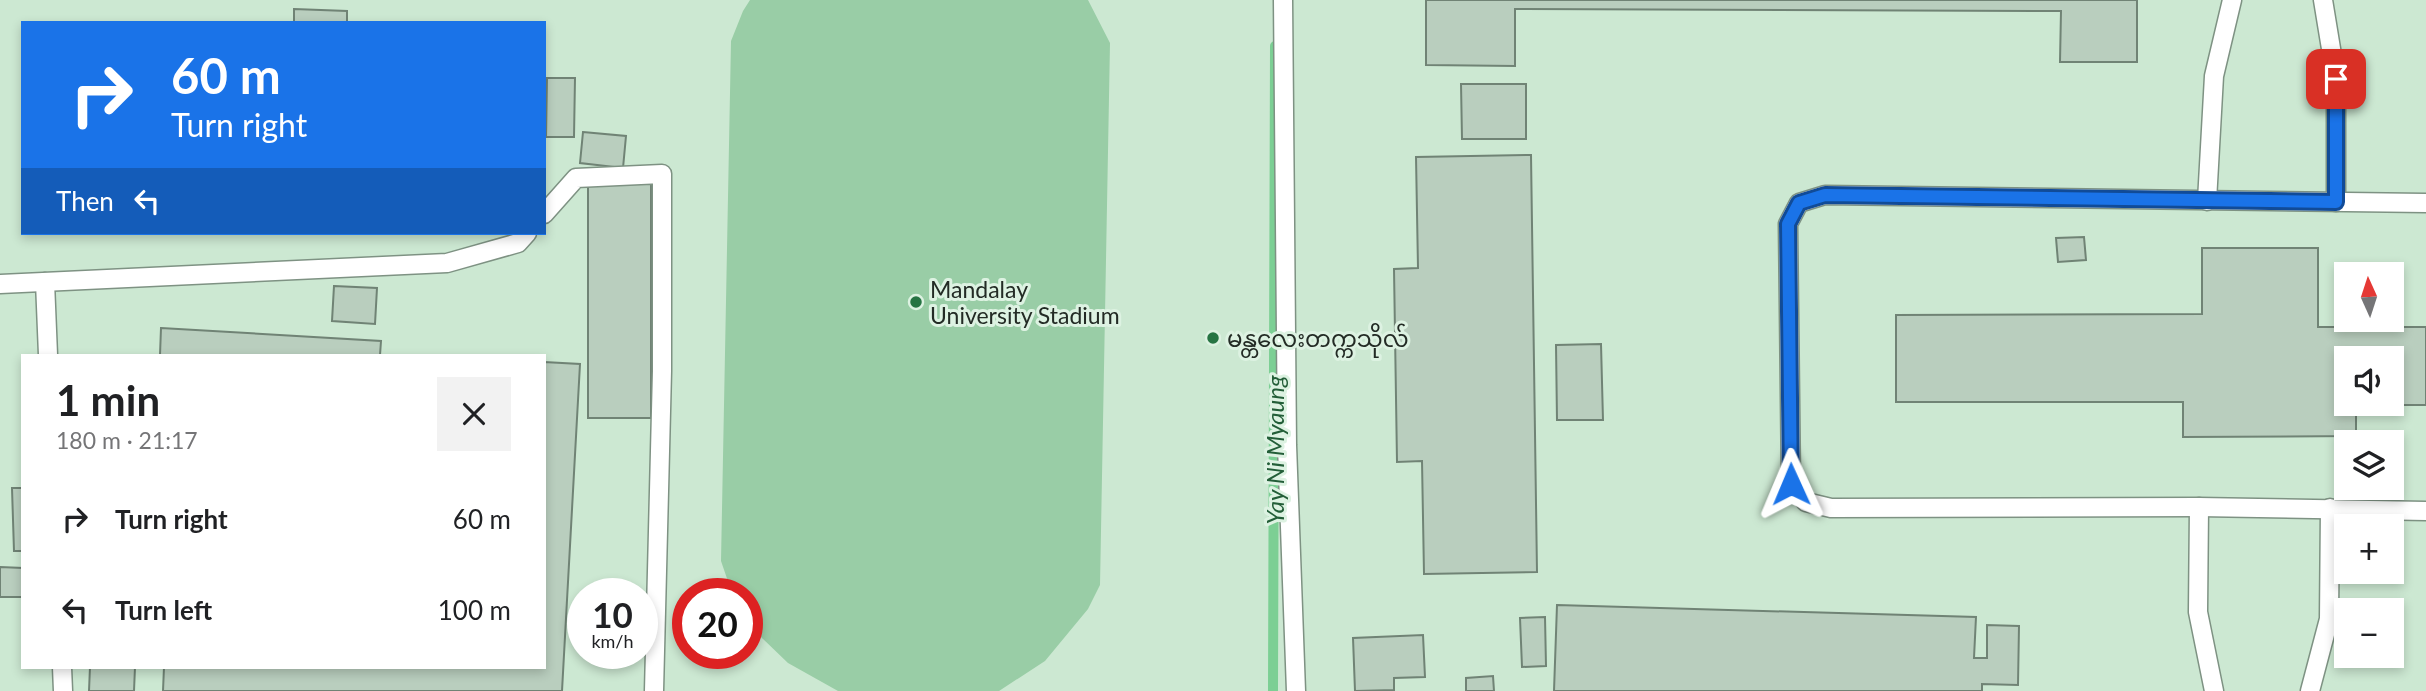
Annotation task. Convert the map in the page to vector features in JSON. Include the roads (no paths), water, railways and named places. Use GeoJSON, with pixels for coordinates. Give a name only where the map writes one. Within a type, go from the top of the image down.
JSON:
{"type":"FeatureCollection","features":[{"type":"Feature","properties":{"kind":"lane"},"geometry":{"type":"LineString","coordinates":[[1283,0],[1287,445],[1296,691]]}},
{"type":"Feature","properties":{"kind":"lane"},"geometry":{"type":"LineString","coordinates":[[2207,201],[2214,76],[2232,0]]}},
{"type":"Feature","properties":{"kind":"lane"},"geometry":{"type":"LineString","coordinates":[[2323,0],[2336,79],[2336,202]]}},
{"type":"Feature","properties":{"kind":"lane"},"geometry":{"type":"LineString","coordinates":[[546,212],[576,178],[662,174],[662,372],[653,691]]}},
{"type":"Feature","properties":{"kind":"lane"},"geometry":{"type":"LineString","coordinates":[[2426,203],[1825,195],[1799,203],[1788,224],[1791,484],[1806,502],[1831,508],[2199,507],[2426,511]]}},
{"type":"Feature","properties":{"kind":"lane"},"geometry":{"type":"LineString","coordinates":[[0,284],[447,263],[518,243],[525,235]]}},
{"type":"Feature","properties":{"kind":"lane"},"geometry":{"type":"LineString","coordinates":[[45,282],[48,354]]}},
{"type":"Feature","properties":{"kind":"lane"},"geometry":{"type":"LineString","coordinates":[[2199,507],[2198,612],[2214,691]]}},
{"type":"Feature","properties":{"kind":"lane"},"geometry":{"type":"LineString","coordinates":[[2310,691],[2329,619],[2330,508]]}},
{"type":"Feature","properties":{"kind":"lane"},"geometry":{"type":"LineString","coordinates":[[62,669],[63,691]]}},
{"type":"Feature","properties":{"kind":"waterway","name":"Yay Ni Myaung"},"geometry":{"type":"LineString","coordinates":[[1273,691],[1275,46]]}},
{"type":"Feature","properties":{"kind":"place","name":"Mandalay University Stadium"},"geometry":{"type":"Point","coordinates":[916,302]}},
{"type":"Feature","properties":{"kind":"place","name":"မန္တလေးတက္ကသိုလ်"},"geometry":{"type":"Point","coordinates":[1213,338]}}]}
